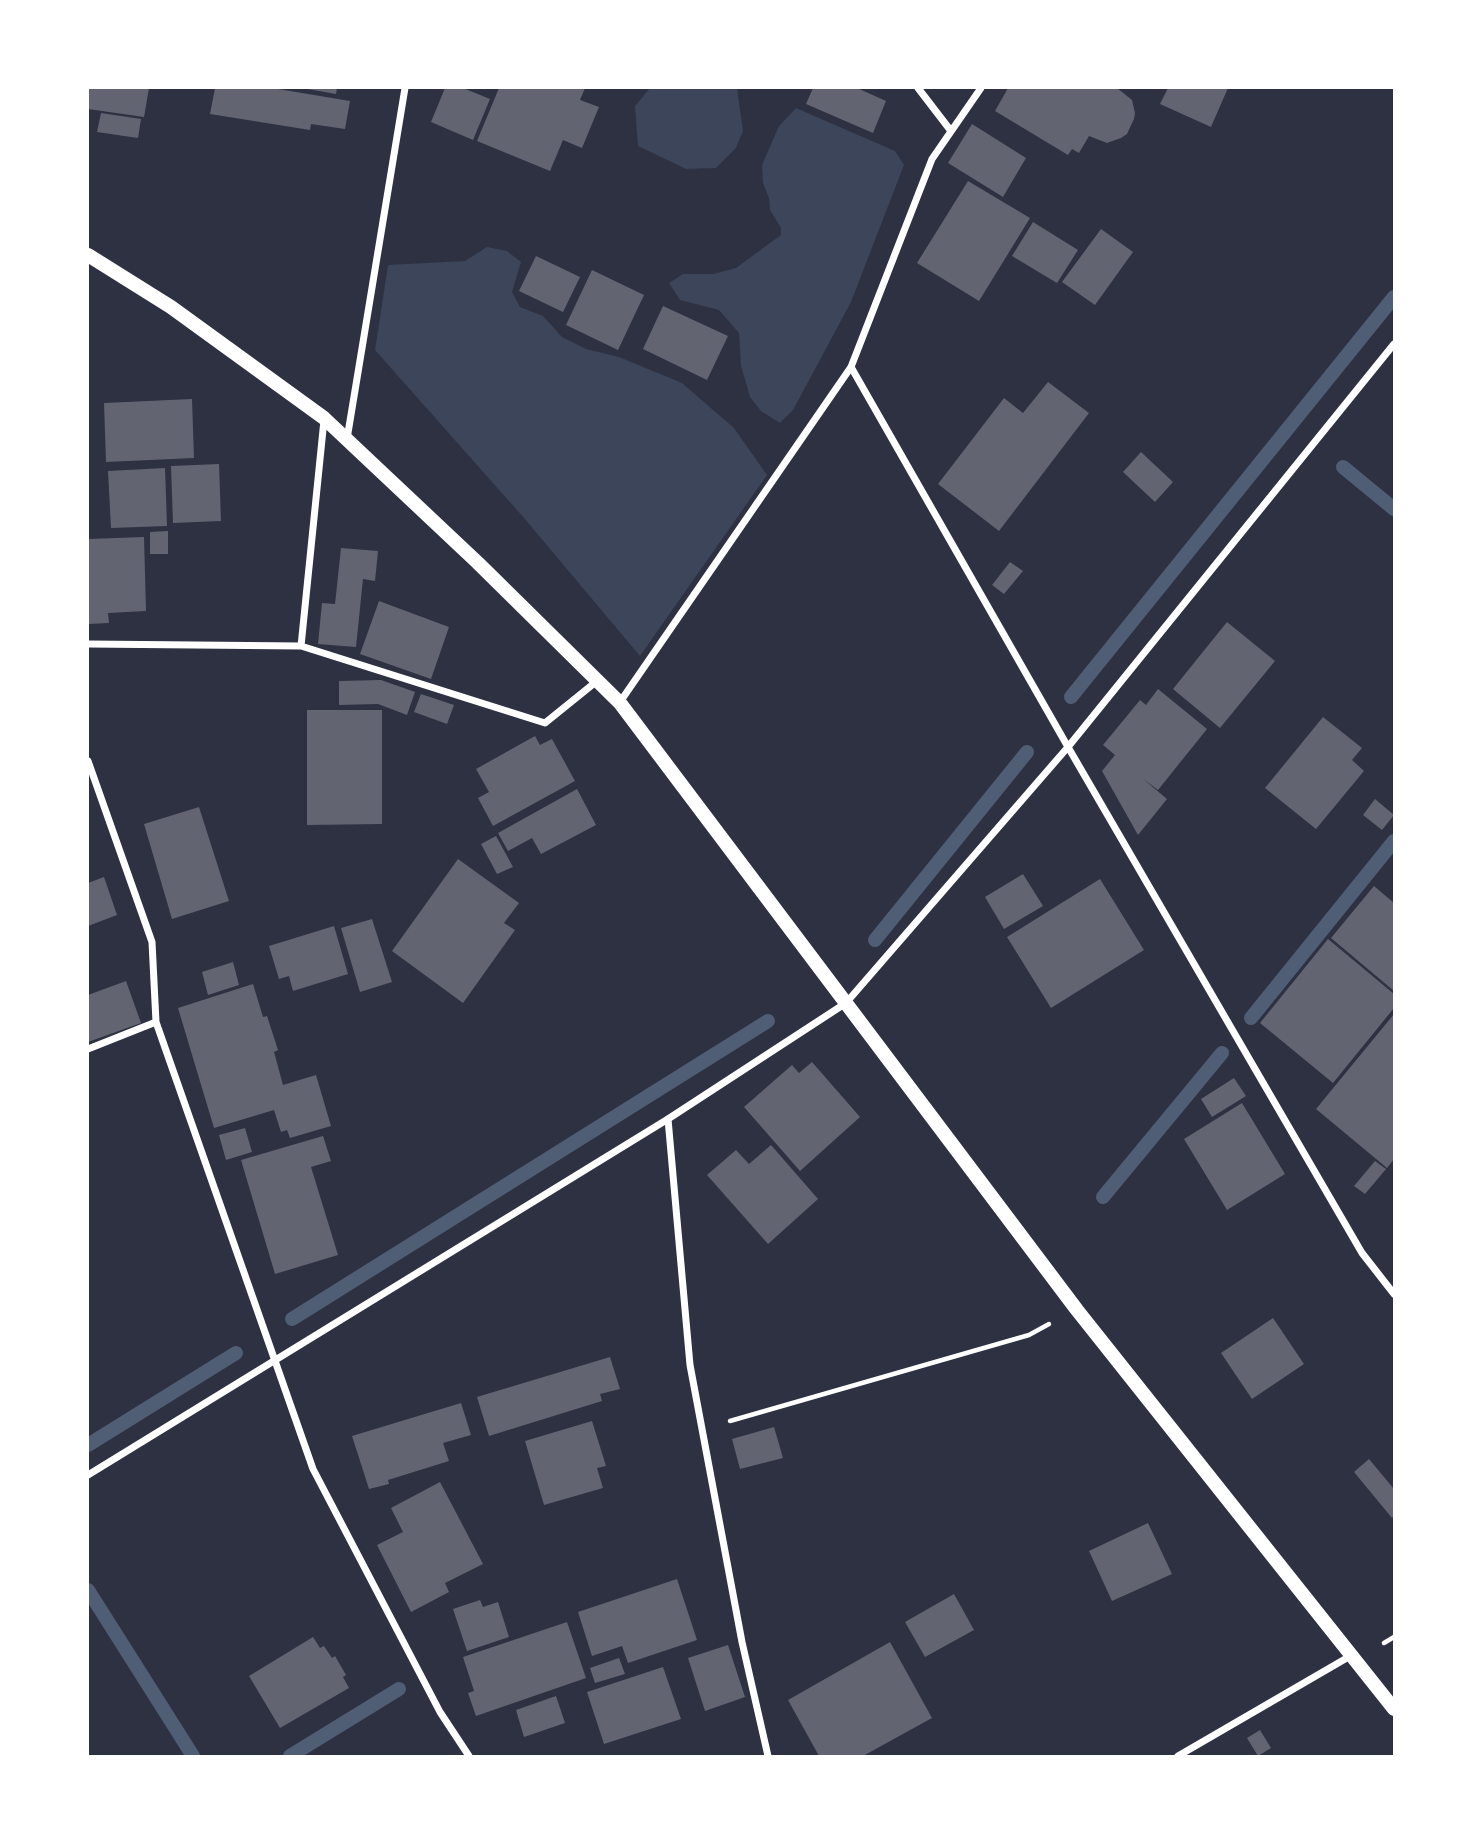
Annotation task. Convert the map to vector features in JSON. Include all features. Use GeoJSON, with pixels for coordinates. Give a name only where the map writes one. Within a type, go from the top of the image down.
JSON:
{"type":"FeatureCollection","features":[{"type":"Feature","properties":{"kind":"main road"},"geometry":{"type":"LineString","coordinates":[[88,255],[171,307],[324,418],[620,703],[1077,1310],[1395,1709]]}},
{"type":"Feature","properties":{"kind":"street"},"geometry":{"type":"LineString","coordinates":[[347,440],[405,88]]}},
{"type":"Feature","properties":{"kind":"street"},"geometry":{"type":"LineString","coordinates":[[918,88],[951,131]]}},
{"type":"Feature","properties":{"kind":"street"},"geometry":{"type":"LineString","coordinates":[[620,703],[850,367],[932,159],[981,88]]}},
{"type":"Feature","properties":{"kind":"street"},"geometry":{"type":"LineString","coordinates":[[88,1475],[668,1119],[846,1003],[1068,747],[1395,344]]}},
{"type":"Feature","properties":{"kind":"street"},"geometry":{"type":"LineString","coordinates":[[850,367],[1362,1253],[1395,1294]]}},
{"type":"Feature","properties":{"kind":"street"},"geometry":{"type":"LineString","coordinates":[[301,646],[324,418]]}},
{"type":"Feature","properties":{"kind":"street"},"geometry":{"type":"LineString","coordinates":[[88,644],[301,646],[545,723],[597,681]]}},
{"type":"Feature","properties":{"kind":"street"},"geometry":{"type":"LineString","coordinates":[[88,761],[152,942],[156,1022],[313,1469],[440,1712],[469,1756]]}},
{"type":"Feature","properties":{"kind":"street"},"geometry":{"type":"LineString","coordinates":[[88,1049],[156,1022]]}},
{"type":"Feature","properties":{"kind":"street"},"geometry":{"type":"LineString","coordinates":[[668,1119],[690,1365],[742,1642],[768,1756]]}},
{"type":"Feature","properties":{"kind":"street"},"geometry":{"type":"LineString","coordinates":[[1178,1756],[1353,1654]]}},
{"type":"Feature","properties":{"kind":"path"},"geometry":{"type":"LineString","coordinates":[[702,1429],[1029,1335],[1077,1310]]}},
{"type":"Feature","properties":{"kind":"shaded area"},"geometry":{"type":"Polygon","coordinates":[[[650,88],[737,88],[743,131],[736,148],[716,168],[686,169],[638,146],[635,106],[650,88]]]}},
{"type":"Feature","properties":{"kind":"shaded area"},"geometry":{"type":"Polygon","coordinates":[[[796,108],[895,151],[904,165],[851,302],[793,410],[780,423],[761,411],[750,397],[741,366],[739,333],[719,310],[680,300],[669,283],[683,274],[713,274],[736,268],[781,235],[781,228],[770,210],[763,183],[762,165],[779,126],[796,108]]]}},
{"type":"Feature","properties":{"kind":"shaded area"},"geometry":{"type":"Polygon","coordinates":[[[487,247],[507,251],[521,262],[512,292],[520,307],[543,316],[562,337],[586,349],[619,357],[682,383],[734,428],[767,475],[640,656],[524,518],[375,350],[388,265],[465,261],[487,247]]]}},
{"type":"Feature","properties":{"kind":"building"},"geometry":{"type":"Polygon","coordinates":[[[88,88],[149,88],[144,117],[88,109],[88,88]]]}},
{"type":"Feature","properties":{"kind":"building"},"geometry":{"type":"Polygon","coordinates":[[[215,88],[272,88],[350,101],[345,129],[311,124],[310,130],[210,114],[215,88]]]}},
{"type":"Feature","properties":{"kind":"building"},"geometry":{"type":"Polygon","coordinates":[[[302,88],[337,88],[336,94],[302,88]]]}},
{"type":"Feature","properties":{"kind":"building"},"geometry":{"type":"Polygon","coordinates":[[[445,88],[463,88],[490,99],[473,140],[431,122],[445,88]]]}},
{"type":"Feature","properties":{"kind":"building"},"geometry":{"type":"Polygon","coordinates":[[[499,88],[585,88],[580,100],[599,107],[582,148],[563,140],[550,171],[477,141],[499,88]]]}},
{"type":"Feature","properties":{"kind":"building"},"geometry":{"type":"Polygon","coordinates":[[[813,88],[857,88],[886,101],[873,133],[806,104],[813,88]]]}},
{"type":"Feature","properties":{"kind":"building"},"geometry":{"type":"Polygon","coordinates":[[[1008,88],[1117,88],[1132,100],[1134,119],[1127,134],[1121,138],[1107,143],[1089,136],[1079,153],[1072,149],[1068,155],[995,111],[1008,88]]]}},
{"type":"Feature","properties":{"kind":"building"},"geometry":{"type":"Polygon","coordinates":[[[1168,88],[1228,88],[1211,127],[1160,104],[1168,88]]]}},
{"type":"Feature","properties":{"kind":"building"},"geometry":{"type":"Polygon","coordinates":[[[101,113],[141,119],[138,138],[97,132],[101,113]]]}},
{"type":"Feature","properties":{"kind":"building"},"geometry":{"type":"Polygon","coordinates":[[[972,124],[1026,158],[1003,197],[948,163],[972,124]]]}},
{"type":"Feature","properties":{"kind":"building"},"geometry":{"type":"Polygon","coordinates":[[[968,181],[1030,218],[979,301],[917,263],[968,181]]]}},
{"type":"Feature","properties":{"kind":"building"},"geometry":{"type":"Polygon","coordinates":[[[1033,222],[1078,250],[1057,283],[1012,256],[1033,222]]]}},
{"type":"Feature","properties":{"kind":"building"},"geometry":{"type":"Polygon","coordinates":[[[1101,229],[1133,252],[1095,305],[1062,282],[1101,229]]]}},
{"type":"Feature","properties":{"kind":"building"},"geometry":{"type":"Polygon","coordinates":[[[536,256],[580,277],[563,312],[519,291],[536,256]]]}},
{"type":"Feature","properties":{"kind":"building"},"geometry":{"type":"Polygon","coordinates":[[[592,270],[644,295],[618,350],[566,325],[592,270]]]}},
{"type":"Feature","properties":{"kind":"building"},"geometry":{"type":"Polygon","coordinates":[[[663,306],[728,336],[707,380],[643,349],[663,306]]]}},
{"type":"Feature","properties":{"kind":"building"},"geometry":{"type":"Polygon","coordinates":[[[1048,382],[1089,413],[999,531],[938,484],[1004,398],[1023,413],[1048,382]]]}},
{"type":"Feature","properties":{"kind":"building"},"geometry":{"type":"Polygon","coordinates":[[[192,399],[194,458],[106,462],[104,403],[192,399]]]}},
{"type":"Feature","properties":{"kind":"building"},"geometry":{"type":"Polygon","coordinates":[[[1141,452],[1173,482],[1155,502],[1123,472],[1141,452]]]}},
{"type":"Feature","properties":{"kind":"building"},"geometry":{"type":"Polygon","coordinates":[[[219,464],[221,521],[173,523],[171,466],[219,464]]]}},
{"type":"Feature","properties":{"kind":"building"},"geometry":{"type":"Polygon","coordinates":[[[165,468],[167,526],[111,528],[108,471],[165,468]]]}},
{"type":"Feature","properties":{"kind":"building"},"geometry":{"type":"Polygon","coordinates":[[[168,531],[168,554],[150,554],[150,532],[168,531]]]}},
{"type":"Feature","properties":{"kind":"building"},"geometry":{"type":"Polygon","coordinates":[[[144,537],[146,611],[108,613],[109,623],[88,624],[88,539],[144,537]]]}},
{"type":"Feature","properties":{"kind":"building"},"geometry":{"type":"Polygon","coordinates":[[[341,548],[378,551],[375,581],[363,579],[356,647],[318,644],[322,603],[335,604],[341,548]]]}},
{"type":"Feature","properties":{"kind":"building"},"geometry":{"type":"Polygon","coordinates":[[[1010,562],[1023,571],[1004,594],[992,585],[1010,562]]]}},
{"type":"Feature","properties":{"kind":"building"},"geometry":{"type":"Polygon","coordinates":[[[379,601],[449,627],[431,679],[360,654],[379,601]]]}},
{"type":"Feature","properties":{"kind":"building"},"geometry":{"type":"Polygon","coordinates":[[[1227,622],[1275,661],[1220,728],[1173,689],[1227,622]]]}},
{"type":"Feature","properties":{"kind":"building"},"geometry":{"type":"Polygon","coordinates":[[[381,680],[415,692],[407,715],[378,704],[339,705],[339,681],[381,680]]]}},
{"type":"Feature","properties":{"kind":"building"},"geometry":{"type":"Polygon","coordinates":[[[1158,689],[1207,729],[1158,790],[1142,778],[1167,799],[1138,835],[1102,771],[1115,755],[1103,745],[1140,700],[1146,705],[1158,689]]]}},
{"type":"Feature","properties":{"kind":"building"},"geometry":{"type":"Polygon","coordinates":[[[421,694],[454,705],[447,724],[414,712],[421,694]]]}},
{"type":"Feature","properties":{"kind":"building"},"geometry":{"type":"Polygon","coordinates":[[[307,710],[382,710],[382,824],[307,825],[307,710]]]}},
{"type":"Feature","properties":{"kind":"building"},"geometry":{"type":"Polygon","coordinates":[[[1323,717],[1362,748],[1352,760],[1364,771],[1316,829],[1265,788],[1323,717]]]}},
{"type":"Feature","properties":{"kind":"building"},"geometry":{"type":"Polygon","coordinates":[[[535,736],[540,745],[552,739],[575,781],[493,826],[478,798],[489,792],[476,769],[535,736]]]}},
{"type":"Feature","properties":{"kind":"building"},"geometry":{"type":"Polygon","coordinates":[[[577,789],[596,825],[541,854],[532,838],[508,851],[498,833],[577,789]]]}},
{"type":"Feature","properties":{"kind":"building"},"geometry":{"type":"Polygon","coordinates":[[[1375,799],[1394,815],[1382,830],[1363,815],[1375,799]]]}},
{"type":"Feature","properties":{"kind":"building"},"geometry":{"type":"Polygon","coordinates":[[[199,807],[229,901],[172,919],[144,824],[199,807]]]}},
{"type":"Feature","properties":{"kind":"building"},"geometry":{"type":"Polygon","coordinates":[[[496,836],[513,867],[497,874],[481,844],[496,836]]]}},
{"type":"Feature","properties":{"kind":"building"},"geometry":{"type":"Polygon","coordinates":[[[458,859],[519,903],[504,923],[515,930],[463,1003],[392,951],[458,859]]]}},
{"type":"Feature","properties":{"kind":"building"},"geometry":{"type":"Polygon","coordinates":[[[1023,874],[1043,906],[1004,929],[985,897],[1023,874]]]}},
{"type":"Feature","properties":{"kind":"building"},"geometry":{"type":"Polygon","coordinates":[[[104,877],[117,915],[88,926],[88,883],[104,877]]]}},
{"type":"Feature","properties":{"kind":"building"},"geometry":{"type":"Polygon","coordinates":[[[1100,879],[1144,950],[1051,1008],[1007,937],[1100,879]]]}},
{"type":"Feature","properties":{"kind":"building"},"geometry":{"type":"Polygon","coordinates":[[[1374,886],[1394,903],[1394,991],[1331,938],[1374,886]]]}},
{"type":"Feature","properties":{"kind":"building"},"geometry":{"type":"Polygon","coordinates":[[[372,919],[392,982],[360,992],[341,928],[372,919]]]}},
{"type":"Feature","properties":{"kind":"building"},"geometry":{"type":"Polygon","coordinates":[[[334,926],[348,974],[293,991],[289,976],[279,979],[269,946],[334,926]]]}},
{"type":"Feature","properties":{"kind":"building"},"geometry":{"type":"Polygon","coordinates":[[[1328,939],[1394,994],[1394,1008],[1333,1083],[1260,1023],[1328,939]]]}},
{"type":"Feature","properties":{"kind":"building"},"geometry":{"type":"Polygon","coordinates":[[[233,962],[239,985],[208,995],[202,972],[233,962]]]}},
{"type":"Feature","properties":{"kind":"building"},"geometry":{"type":"Polygon","coordinates":[[[126,981],[141,1023],[88,1042],[88,995],[126,981]]]}},
{"type":"Feature","properties":{"kind":"building"},"geometry":{"type":"Polygon","coordinates":[[[253,984],[263,1017],[267,1016],[278,1050],[274,1052],[283,1085],[316,1075],[331,1126],[290,1138],[287,1130],[281,1132],[274,1110],[214,1128],[178,1008],[253,984]]]}},
{"type":"Feature","properties":{"kind":"building"},"geometry":{"type":"Polygon","coordinates":[[[1394,1014],[1394,1159],[1387,1168],[1316,1109],[1394,1014]]]}},
{"type":"Feature","properties":{"kind":"building"},"geometry":{"type":"Polygon","coordinates":[[[812,1062],[860,1117],[800,1171],[744,1107],[792,1065],[799,1073],[812,1062]]]}},
{"type":"Feature","properties":{"kind":"building"},"geometry":{"type":"Polygon","coordinates":[[[1234,1078],[1246,1096],[1212,1117],[1201,1099],[1234,1078]]]}},
{"type":"Feature","properties":{"kind":"building"},"geometry":{"type":"Polygon","coordinates":[[[1242,1103],[1285,1174],[1227,1210],[1184,1139],[1242,1103]]]}},
{"type":"Feature","properties":{"kind":"building"},"geometry":{"type":"Polygon","coordinates":[[[245,1128],[252,1152],[226,1160],[219,1135],[245,1128]]]}},
{"type":"Feature","properties":{"kind":"building"},"geometry":{"type":"Polygon","coordinates":[[[323,1136],[331,1161],[311,1167],[338,1255],[275,1274],[241,1160],[323,1136]]]}},
{"type":"Feature","properties":{"kind":"building"},"geometry":{"type":"Polygon","coordinates":[[[771,1145],[818,1199],[768,1244],[707,1175],[736,1150],[749,1164],[771,1145]]]}},
{"type":"Feature","properties":{"kind":"building"},"geometry":{"type":"Polygon","coordinates":[[[1375,1161],[1386,1169],[1365,1194],[1354,1186],[1375,1161]]]}},
{"type":"Feature","properties":{"kind":"building"},"geometry":{"type":"Polygon","coordinates":[[[1273,1318],[1304,1364],[1252,1399],[1221,1353],[1273,1318]]]}},
{"type":"Feature","properties":{"kind":"building"},"geometry":{"type":"Polygon","coordinates":[[[610,1357],[620,1389],[600,1394],[602,1401],[489,1436],[477,1397],[610,1357]]]}},
{"type":"Feature","properties":{"kind":"building"},"geometry":{"type":"Polygon","coordinates":[[[461,1403],[471,1435],[443,1443],[449,1461],[388,1480],[389,1484],[369,1489],[352,1436],[461,1403]]]}},
{"type":"Feature","properties":{"kind":"building"},"geometry":{"type":"Polygon","coordinates":[[[592,1421],[606,1466],[597,1468],[603,1488],[544,1505],[525,1441],[592,1421]]]}},
{"type":"Feature","properties":{"kind":"building"},"geometry":{"type":"Polygon","coordinates":[[[774,1427],[783,1458],[740,1469],[732,1439],[774,1427]]]}},
{"type":"Feature","properties":{"kind":"building"},"geometry":{"type":"Polygon","coordinates":[[[1369,1459],[1394,1489],[1392,1518],[1354,1472],[1369,1459]]]}},
{"type":"Feature","properties":{"kind":"building"},"geometry":{"type":"Polygon","coordinates":[[[440,1482],[483,1564],[445,1583],[449,1592],[411,1612],[377,1545],[403,1532],[391,1508],[440,1482]]]}},
{"type":"Feature","properties":{"kind":"building"},"geometry":{"type":"Polygon","coordinates":[[[1148,1523],[1172,1574],[1112,1601],[1089,1551],[1148,1523]]]}},
{"type":"Feature","properties":{"kind":"building"},"geometry":{"type":"Polygon","coordinates":[[[677,1579],[697,1640],[628,1663],[622,1646],[592,1656],[578,1612],[677,1579]]]}},
{"type":"Feature","properties":{"kind":"building"},"geometry":{"type":"Polygon","coordinates":[[[954,1594],[974,1630],[925,1657],[905,1622],[954,1594]]]}},
{"type":"Feature","properties":{"kind":"building"},"geometry":{"type":"Polygon","coordinates":[[[480,1600],[483,1607],[498,1602],[509,1637],[467,1651],[453,1609],[480,1600]]]}},
{"type":"Feature","properties":{"kind":"building"},"geometry":{"type":"Polygon","coordinates":[[[567,1622],[586,1678],[476,1716],[468,1693],[474,1691],[463,1657],[567,1622]]]}},
{"type":"Feature","properties":{"kind":"building"},"geometry":{"type":"Polygon","coordinates":[[[313,1637],[320,1648],[324,1646],[332,1658],[335,1656],[346,1675],[343,1677],[349,1688],[280,1728],[249,1676],[313,1637]]]}},
{"type":"Feature","properties":{"kind":"building"},"geometry":{"type":"Polygon","coordinates":[[[890,1642],[932,1718],[863,1756],[819,1756],[788,1700],[890,1642]]]}},
{"type":"Feature","properties":{"kind":"building"},"geometry":{"type":"Polygon","coordinates":[[[728,1645],[745,1697],[705,1711],[688,1658],[728,1645]]]}},
{"type":"Feature","properties":{"kind":"building"},"geometry":{"type":"Polygon","coordinates":[[[619,1658],[625,1674],[595,1683],[590,1668],[619,1658]]]}},
{"type":"Feature","properties":{"kind":"building"},"geometry":{"type":"Polygon","coordinates":[[[663,1667],[681,1719],[604,1744],[587,1692],[663,1667]]]}},
{"type":"Feature","properties":{"kind":"building"},"geometry":{"type":"Polygon","coordinates":[[[556,1696],[565,1723],[524,1737],[516,1710],[556,1696]]]}},
{"type":"Feature","properties":{"kind":"building"},"geometry":{"type":"Polygon","coordinates":[[[1260,1730],[1271,1748],[1258,1756],[1247,1738],[1260,1730]]]}},
{"type":"Feature","properties":{"kind":"waterway"},"geometry":{"type":"LineString","coordinates":[[1071,697],[1394,297]]}},
{"type":"Feature","properties":{"kind":"waterway"},"geometry":{"type":"LineString","coordinates":[[1343,467],[1394,509]]}},
{"type":"Feature","properties":{"kind":"waterway"},"geometry":{"type":"LineString","coordinates":[[875,940],[1027,752]]}},
{"type":"Feature","properties":{"kind":"waterway"},"geometry":{"type":"LineString","coordinates":[[1251,1018],[1394,841]]}},
{"type":"Feature","properties":{"kind":"waterway"},"geometry":{"type":"LineString","coordinates":[[292,1319],[768,1021]]}},
{"type":"Feature","properties":{"kind":"waterway"},"geometry":{"type":"LineString","coordinates":[[1103,1197],[1222,1053]]}},
{"type":"Feature","properties":{"kind":"waterway"},"geometry":{"type":"LineString","coordinates":[[88,1445],[236,1353]]}},
{"type":"Feature","properties":{"kind":"waterway"},"geometry":{"type":"LineString","coordinates":[[88,1590],[193,1756]]}},
{"type":"Feature","properties":{"kind":"waterway"},"geometry":{"type":"LineString","coordinates":[[290,1756],[399,1689]]}}]}
